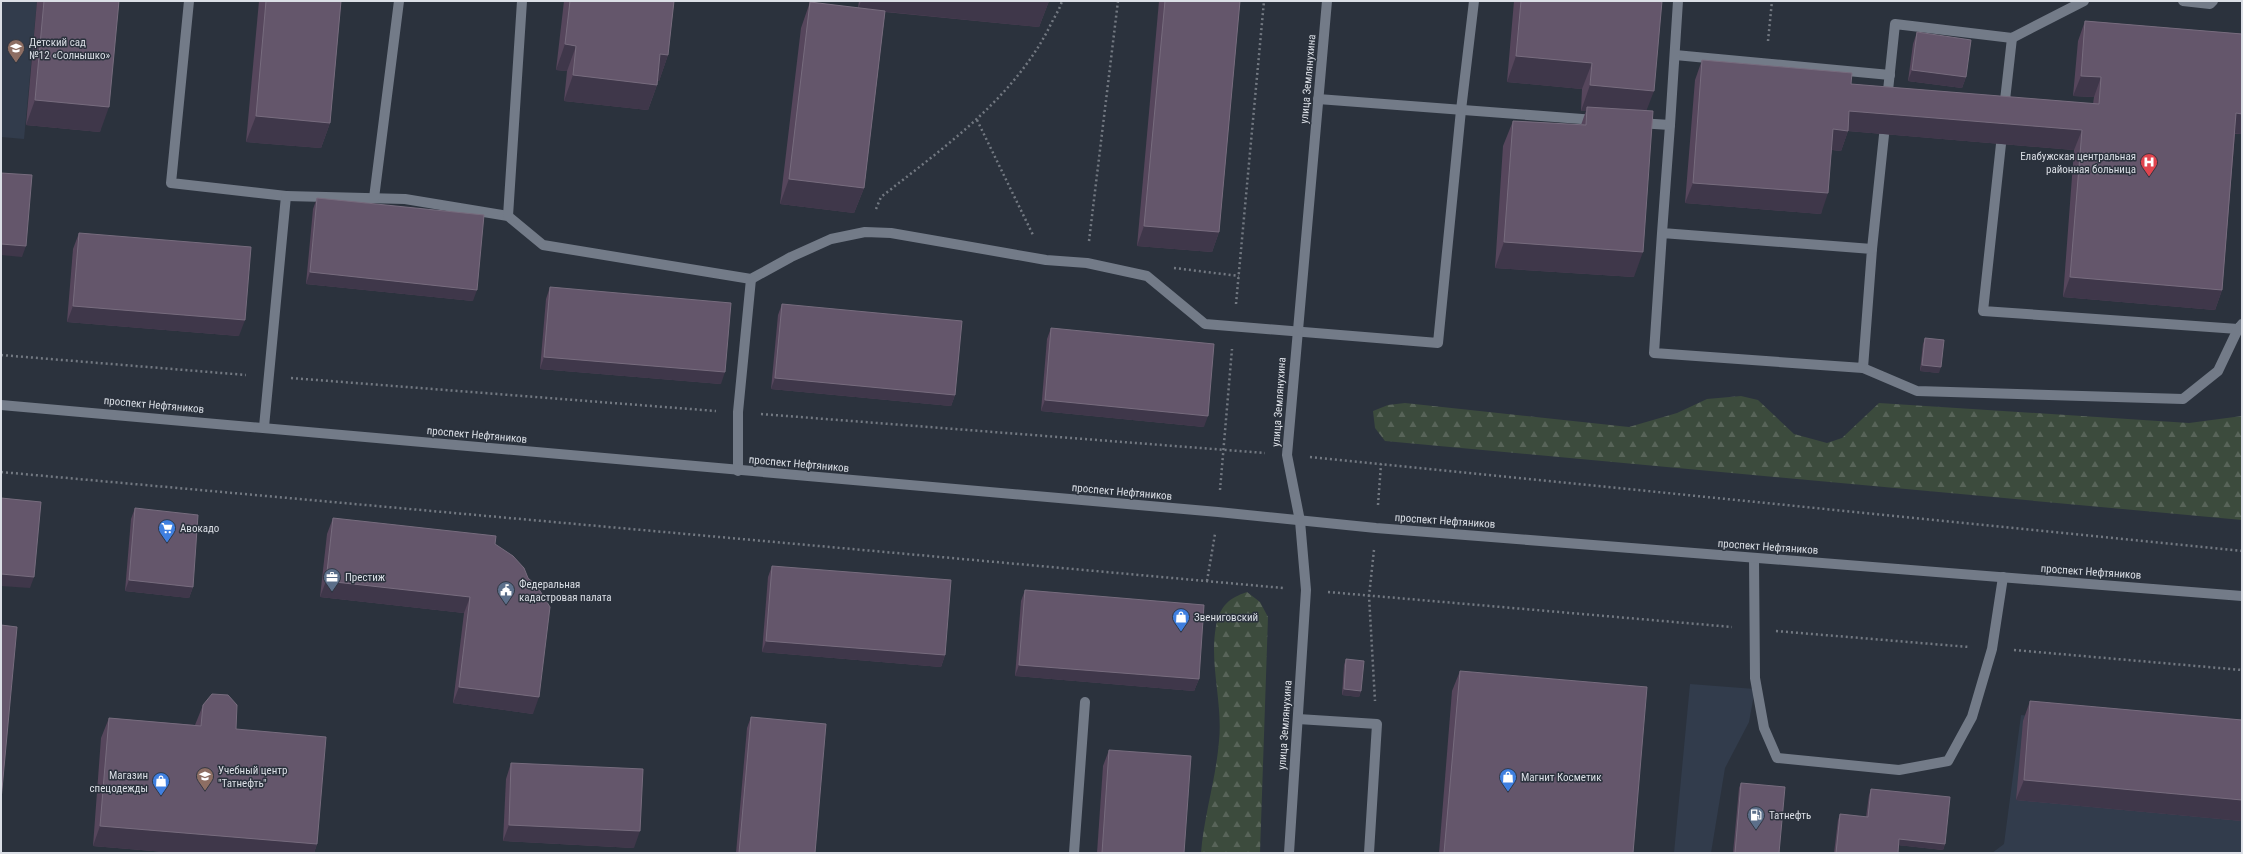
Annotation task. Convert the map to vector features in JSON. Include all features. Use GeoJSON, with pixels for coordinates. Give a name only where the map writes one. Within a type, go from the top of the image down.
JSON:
{"type":"FeatureCollection","features":[{"type":"Feature","properties":{"kind":"main road"},"geometry":{"type":"LineString","coordinates":[[189,1],[171,183],[286,196],[405,199],[508,216],[543,245],[751,279],[791,257],[830,239],[865,232],[890,233],[1046,260],[1086,263],[1147,276],[1205,324],[1297,330],[1438,343],[1460,110],[1474,1]]}},
{"type":"Feature","properties":{"kind":"main road"},"geometry":{"type":"LineString","coordinates":[[374,198],[399,1]]}},
{"type":"Feature","properties":{"kind":"main road"},"geometry":{"type":"LineString","coordinates":[[508,216],[522,1]]}},
{"type":"Feature","properties":{"kind":"main road","name":"улица Землянухина"},"geometry":{"type":"LineString","coordinates":[[1289,853],[1306,590],[1300,521],[1287,455],[1326,1]]}},
{"type":"Feature","properties":{"kind":"main road"},"geometry":{"type":"LineString","coordinates":[[1678,1],[1654,353],[1863,368],[1917,391],[2183,399],[2218,371],[2240,326],[1983,311],[2000,144]]}},
{"type":"Feature","properties":{"kind":"main road"},"geometry":{"type":"LineString","coordinates":[[1886,108],[1895,24],[2012,38],[2084,1]]}},
{"type":"Feature","properties":{"kind":"main road"},"geometry":{"type":"LineString","coordinates":[[2183,1],[2210,4],[2213,1]]}},
{"type":"Feature","properties":{"kind":"main road"},"geometry":{"type":"LineString","coordinates":[[2003,118],[2012,38]]}},
{"type":"Feature","properties":{"kind":"main road"},"geometry":{"type":"LineString","coordinates":[[1675,55],[1890,75]]}},
{"type":"Feature","properties":{"kind":"main road"},"geometry":{"type":"LineString","coordinates":[[1318,99],[1608,121]]}},
{"type":"Feature","properties":{"kind":"main road"},"geometry":{"type":"LineString","coordinates":[[1631,122],[1670,125]]}},
{"type":"Feature","properties":{"kind":"main road"},"geometry":{"type":"LineString","coordinates":[[1863,368],[1872,249],[1884,135]]}},
{"type":"Feature","properties":{"kind":"main road"},"geometry":{"type":"LineString","coordinates":[[264,427],[286,196]]}},
{"type":"Feature","properties":{"kind":"main road"},"geometry":{"type":"LineString","coordinates":[[1662,233],[1872,249]]}},
{"type":"Feature","properties":{"kind":"main road"},"geometry":{"type":"LineString","coordinates":[[738,471],[738,412],[751,279]]}},
{"type":"Feature","properties":{"kind":"main road","name":"проспект Нефтяников"},"geometry":{"type":"LineString","coordinates":[[1,405],[1218,512],[1376,528],[2242,596]]}},
{"type":"Feature","properties":{"kind":"main road"},"geometry":{"type":"LineString","coordinates":[[1754,558],[1754,678],[1764,728],[1777,758],[1898,770],[1948,761],[1972,717],[1992,649],[2003,577]]}},
{"type":"Feature","properties":{"kind":"main road"},"geometry":{"type":"LineString","coordinates":[[1074,853],[1085,702]]}},
{"type":"Feature","properties":{"kind":"main road"},"geometry":{"type":"LineString","coordinates":[[1298,719],[1377,724],[1369,853]]}},
{"type":"Feature","properties":{"kind":"path"},"geometry":{"type":"LineString","coordinates":[[865,232],[881,197],[977,120],[1037,51],[1062,1]]}},
{"type":"Feature","properties":{"kind":"path"},"geometry":{"type":"LineString","coordinates":[[1086,263],[1118,1]]}},
{"type":"Feature","properties":{"kind":"path"},"geometry":{"type":"LineString","coordinates":[[1207,581],[1218,512],[1264,1]]}},
{"type":"Feature","properties":{"kind":"path"},"geometry":{"type":"LineString","coordinates":[[1765,63],[1772,1]]}},
{"type":"Feature","properties":{"kind":"path"},"geometry":{"type":"LineString","coordinates":[[977,120],[1046,260]]}},
{"type":"Feature","properties":{"kind":"path"},"geometry":{"type":"LineString","coordinates":[[1147,276],[1169,268],[1239,276]]}},
{"type":"Feature","properties":{"kind":"path"},"geometry":{"type":"LineString","coordinates":[[1,355],[1287,455],[2242,551]]}},
{"type":"Feature","properties":{"kind":"path"},"geometry":{"type":"LineString","coordinates":[[1377,724],[1369,596],[1381,464]]}},
{"type":"Feature","properties":{"kind":"path"},"geometry":{"type":"LineString","coordinates":[[1,472],[1369,596],[2242,670]]}},
{"type":"Feature","properties":{"kind":"shaded area","name":"Детский сад №12 «Солнышко»"},"geometry":{"type":"Polygon","coordinates":[[[1,1],[37,1],[24,139],[1,137],[1,1]]]}},
{"type":"Feature","properties":{"kind":"shaded area"},"geometry":{"type":"Polygon","coordinates":[[[1690,684],[1755,689],[1749,722],[1725,768],[1711,853],[1674,853],[1690,684]]]}},
{"type":"Feature","properties":{"kind":"shaded area"},"geometry":{"type":"Polygon","coordinates":[[[2021,715],[2242,732],[2242,853],[1992,853],[2004,844],[2021,715]]]}},
{"type":"Feature","properties":{"kind":"green space"},"geometry":{"type":"Polygon","coordinates":[[[1741,396],[1758,400],[1794,434],[1827,443],[1842,438],[1879,403],[2189,423],[2242,416],[2242,520],[1385,441],[1375,428],[1373,411],[1388,405],[1405,403],[1629,427],[1677,413],[1707,399],[1741,396]]]}},
{"type":"Feature","properties":{"kind":"green space"},"geometry":{"type":"Polygon","coordinates":[[[1247,592],[1260,602],[1268,617],[1260,853],[1201,853],[1215,769],[1220,727],[1214,655],[1216,626],[1220,613],[1226,604],[1235,597],[1247,592]]]}},
{"type":"Feature","properties":{"kind":"building"},"geometry":{"type":"Polygon","coordinates":[[[44,1],[119,1],[109,107],[35,100],[44,1]]]}},
{"type":"Feature","properties":{"kind":"building"},"geometry":{"type":"Polygon","coordinates":[[[266,1],[341,1],[330,123],[256,116],[266,1]]]}},
{"type":"Feature","properties":{"kind":"building"},"geometry":{"type":"Polygon","coordinates":[[[570,1],[674,1],[668,55],[660,54],[657,85],[573,75],[576,46],[565,44],[570,1]]]}},
{"type":"Feature","properties":{"kind":"building"},"geometry":{"type":"Polygon","coordinates":[[[1165,1],[1240,1],[1219,232],[1144,226],[1165,1]]]}},
{"type":"Feature","properties":{"kind":"building"},"geometry":{"type":"Polygon","coordinates":[[[1521,1],[1662,1],[1654,91],[1590,85],[1592,63],[1516,56],[1521,1]]]}},
{"type":"Feature","properties":{"kind":"building"},"geometry":{"type":"Polygon","coordinates":[[[810,2],[885,11],[864,188],[789,179],[810,2]]]}},
{"type":"Feature","properties":{"kind":"building","name":"Елабужская центральная районная больница"},"geometry":{"type":"Polygon","coordinates":[[[2085,21],[2242,34],[2242,114],[2236,113],[2222,290],[2070,277],[2082,130],[1849,111],[1848,131],[1833,129],[1828,193],[1693,183],[1702,60],[1852,73],[1851,84],[2099,104],[2101,77],[2081,76],[2085,21]]]}},
{"type":"Feature","properties":{"kind":"building"},"geometry":{"type":"Polygon","coordinates":[[[1917,32],[1971,40],[1966,77],[1912,70],[1917,32]]]}},
{"type":"Feature","properties":{"kind":"building"},"geometry":{"type":"Polygon","coordinates":[[[1587,107],[1653,111],[1643,252],[1504,242],[1513,121],[1586,125],[1587,107]]]}},
{"type":"Feature","properties":{"kind":"building"},"geometry":{"type":"Polygon","coordinates":[[[1,173],[32,175],[26,246],[1,244],[1,173]]]}},
{"type":"Feature","properties":{"kind":"building"},"geometry":{"type":"Polygon","coordinates":[[[317,198],[484,215],[477,290],[310,272],[317,198]]]}},
{"type":"Feature","properties":{"kind":"building"},"geometry":{"type":"Polygon","coordinates":[[[79,233],[251,247],[245,320],[73,306],[79,233]]]}},
{"type":"Feature","properties":{"kind":"building"},"geometry":{"type":"Polygon","coordinates":[[[550,287],[731,303],[725,372],[544,357],[550,287]]]}},
{"type":"Feature","properties":{"kind":"building"},"geometry":{"type":"Polygon","coordinates":[[[782,304],[962,321],[955,395],[775,378],[782,304]]]}},
{"type":"Feature","properties":{"kind":"building"},"geometry":{"type":"Polygon","coordinates":[[[1051,328],[1214,344],[1208,416],[1045,400],[1051,328]]]}},
{"type":"Feature","properties":{"kind":"building"},"geometry":{"type":"Polygon","coordinates":[[[1925,338],[1944,340],[1941,367],[1922,365],[1925,338]]]}},
{"type":"Feature","properties":{"kind":"building"},"geometry":{"type":"Polygon","coordinates":[[[1,498],[41,502],[34,577],[1,574],[1,498]]]}},
{"type":"Feature","properties":{"kind":"building"},"geometry":{"type":"Polygon","coordinates":[[[135,508],[198,515],[193,587],[129,580],[135,508]]]}},
{"type":"Feature","properties":{"kind":"building"},"geometry":{"type":"Polygon","coordinates":[[[333,518],[496,536],[495,544],[513,556],[524,568],[528,578],[537,586],[550,607],[539,697],[459,687],[470,597],[326,581],[333,518]]]}},
{"type":"Feature","properties":{"kind":"building"},"geometry":{"type":"Polygon","coordinates":[[[772,566],[951,580],[945,655],[766,641],[772,566]]]}},
{"type":"Feature","properties":{"kind":"building"},"geometry":{"type":"Polygon","coordinates":[[[1025,590],[1204,605],[1199,679],[1019,665],[1025,590]]]}},
{"type":"Feature","properties":{"kind":"building"},"geometry":{"type":"Polygon","coordinates":[[[1,625],[17,627],[1,800],[1,625]]]}},
{"type":"Feature","properties":{"kind":"building"},"geometry":{"type":"Polygon","coordinates":[[[1346,659],[1364,661],[1361,691],[1344,689],[1346,659]]]}},
{"type":"Feature","properties":{"kind":"building"},"geometry":{"type":"Polygon","coordinates":[[[1460,671],[1647,687],[1633,853],[1444,853],[1460,671]]]}},
{"type":"Feature","properties":{"kind":"building"},"geometry":{"type":"Polygon","coordinates":[[[212,694],[228,695],[237,705],[236,729],[326,737],[317,844],[100,826],[109,718],[201,726],[203,705],[212,694]]]}},
{"type":"Feature","properties":{"kind":"building"},"geometry":{"type":"Polygon","coordinates":[[[2030,701],[2242,720],[2242,800],[2024,780],[2030,701]]]}},
{"type":"Feature","properties":{"kind":"building"},"geometry":{"type":"Polygon","coordinates":[[[751,717],[826,724],[815,853],[739,853],[751,717]]]}},
{"type":"Feature","properties":{"kind":"building"},"geometry":{"type":"Polygon","coordinates":[[[1109,750],[1191,756],[1184,853],[1102,853],[1109,750]]]}},
{"type":"Feature","properties":{"kind":"building"},"geometry":{"type":"Polygon","coordinates":[[[511,763],[643,769],[640,831],[509,825],[511,763]]]}},
{"type":"Feature","properties":{"kind":"building"},"geometry":{"type":"Polygon","coordinates":[[[1741,783],[1785,787],[1779,853],[1735,853],[1741,783]]]}},
{"type":"Feature","properties":{"kind":"building"},"geometry":{"type":"Polygon","coordinates":[[[1871,789],[1950,797],[1945,844],[1899,839],[1898,853],[1836,853],[1840,814],[1868,817],[1871,789]]]}},
{"type":"Feature","properties":{"kind":"place","name":"Детский сад №12 «Солнышко»"},"geometry":{"type":"Point","coordinates":[16,63]}},
{"type":"Feature","properties":{"kind":"place","name":"Елабужская центральная районная больница"},"geometry":{"type":"Point","coordinates":[2149,177]}},
{"type":"Feature","properties":{"kind":"place","name":"Авокадо"},"geometry":{"type":"Point","coordinates":[167,543]}},
{"type":"Feature","properties":{"kind":"place","name":"Престиж"},"geometry":{"type":"Point","coordinates":[332,592]}},
{"type":"Feature","properties":{"kind":"place","name":"Федеральная кадастровая палата"},"geometry":{"type":"Point","coordinates":[506,605]}},
{"type":"Feature","properties":{"kind":"place","name":"Звениговский"},"geometry":{"type":"Point","coordinates":[1181,632]}},
{"type":"Feature","properties":{"kind":"place","name":"Учебный центр \"Татнефть\""},"geometry":{"type":"Point","coordinates":[205,791]}},
{"type":"Feature","properties":{"kind":"place","name":"Магнит Косметик"},"geometry":{"type":"Point","coordinates":[1508,792]}},
{"type":"Feature","properties":{"kind":"place","name":"Магазин спецодежды"},"geometry":{"type":"Point","coordinates":[161,796]}},
{"type":"Feature","properties":{"kind":"place","name":"Татнефть"},"geometry":{"type":"Point","coordinates":[1756,830]}}]}
